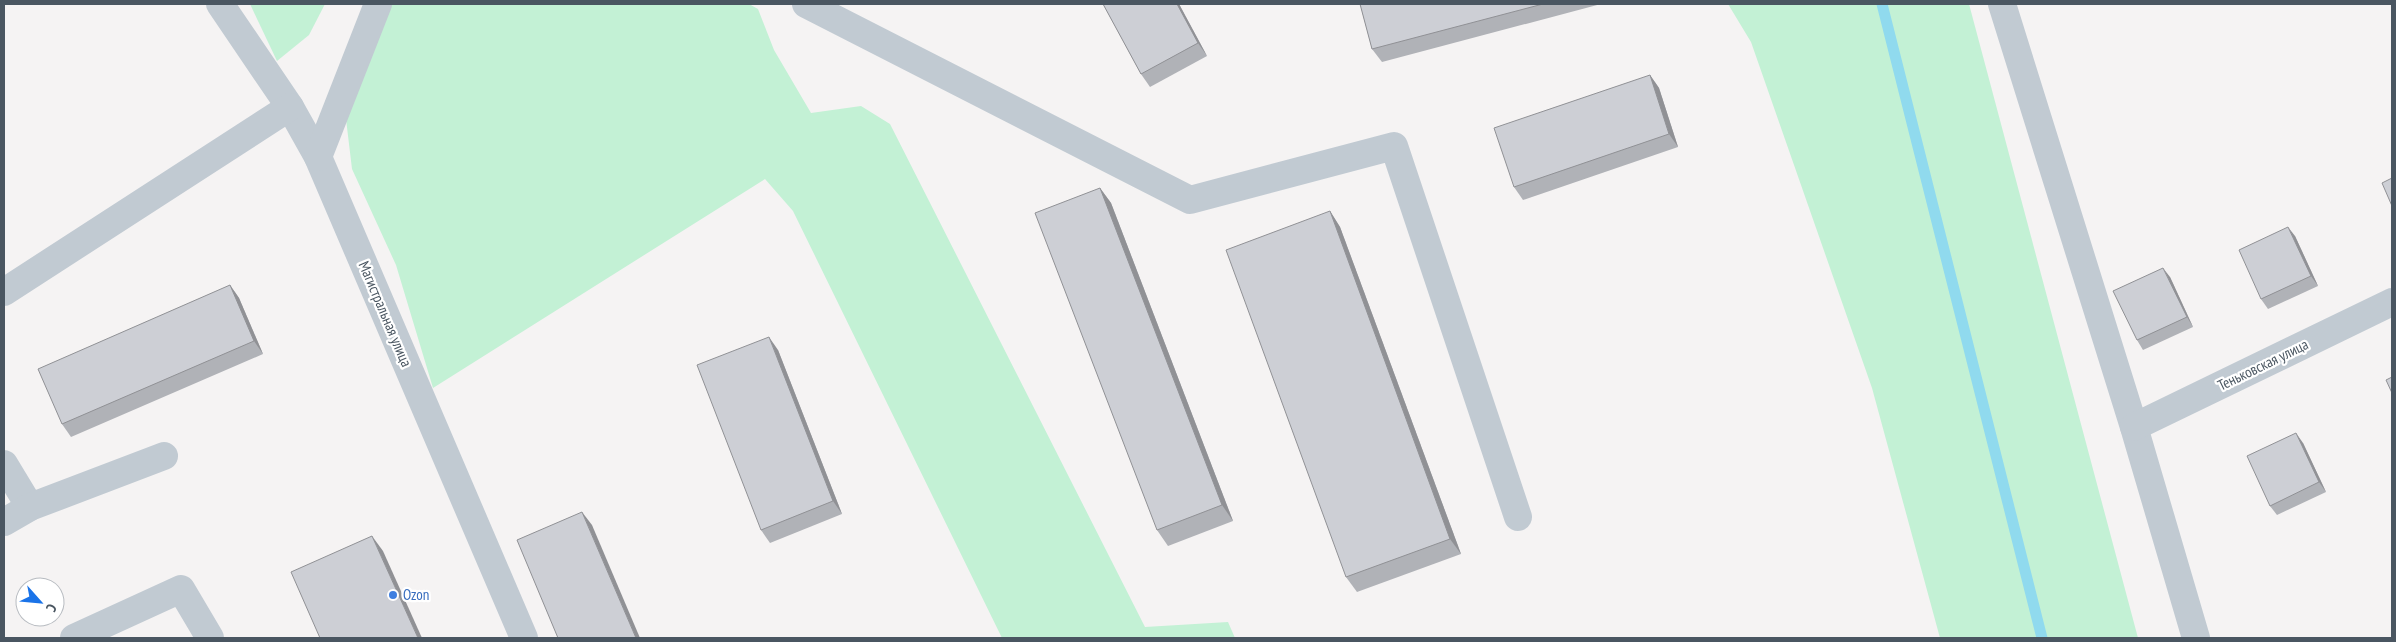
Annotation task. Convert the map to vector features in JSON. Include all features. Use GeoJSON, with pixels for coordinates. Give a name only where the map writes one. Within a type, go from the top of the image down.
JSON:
{"type":"FeatureCollection","features":[{"type":"Feature","properties":{"kind":"street","name":"Магистральная улица"},"geometry":{"type":"LineString","coordinates":[[220,4],[290,107],[318,157],[524,638]]}},
{"type":"Feature","properties":{"kind":"street"},"geometry":{"type":"LineString","coordinates":[[318,157],[378,4]]}},
{"type":"Feature","properties":{"kind":"street"},"geometry":{"type":"LineString","coordinates":[[816,9],[853,4]]}},
{"type":"Feature","properties":{"kind":"street"},"geometry":{"type":"LineString","coordinates":[[2002,4],[2134,428],[2196,638]]}},
{"type":"Feature","properties":{"kind":"street"},"geometry":{"type":"LineString","coordinates":[[816,9],[1190,200],[1394,146],[1518,518]]}},
{"type":"Feature","properties":{"kind":"street"},"geometry":{"type":"LineString","coordinates":[[4,292],[290,107]]}},
{"type":"Feature","properties":{"kind":"street","name":"Теньковская улица"},"geometry":{"type":"LineString","coordinates":[[2134,428],[2392,302]]}},
{"type":"Feature","properties":{"kind":"street"},"geometry":{"type":"LineString","coordinates":[[4,522],[30,507],[164,456]]}},
{"type":"Feature","properties":{"kind":"street"},"geometry":{"type":"LineString","coordinates":[[4,464],[30,507]]}},
{"type":"Feature","properties":{"kind":"street"},"geometry":{"type":"LineString","coordinates":[[74,638],[180,589],[210,638]]}},
{"type":"Feature","properties":{"kind":"green space"},"geometry":{"type":"Polygon","coordinates":[[[250,4],[325,4],[309,35],[277,61],[250,4]]]}},
{"type":"Feature","properties":{"kind":"green space"},"geometry":{"type":"Polygon","coordinates":[[[387,4],[749,4],[758,9],[774,50],[811,113],[861,106],[890,124],[1145,627],[1228,622],[1235,638],[1002,638],[793,211],[765,179],[433,388],[396,265],[352,169],[343,94],[387,4]]]}},
{"type":"Feature","properties":{"kind":"green space"},"geometry":{"type":"Polygon","coordinates":[[[1728,4],[1969,4],[2138,638],[1940,638],[1872,388],[1751,42],[1728,4]]]}},
{"type":"Feature","properties":{"kind":"building"},"geometry":{"type":"Polygon","coordinates":[[[1103,4],[1177,4],[1198,43],[1141,74],[1103,4]]]}},
{"type":"Feature","properties":{"kind":"building"},"geometry":{"type":"Polygon","coordinates":[[[1360,4],[1543,4],[1372,49],[1360,4]]]}},
{"type":"Feature","properties":{"kind":"building"},"geometry":{"type":"Polygon","coordinates":[[[1650,75],[1669,134],[1514,187],[1494,128],[1650,75]]]}},
{"type":"Feature","properties":{"kind":"building"},"geometry":{"type":"Polygon","coordinates":[[[2392,178],[2392,206],[2382,183],[2392,178]]]}},
{"type":"Feature","properties":{"kind":"building"},"geometry":{"type":"Polygon","coordinates":[[[1100,188],[1222,505],[1157,530],[1035,213],[1100,188]]]}},
{"type":"Feature","properties":{"kind":"building"},"geometry":{"type":"Polygon","coordinates":[[[1330,211],[1450,539],[1346,577],[1226,250],[1330,211]]]}},
{"type":"Feature","properties":{"kind":"building"},"geometry":{"type":"Polygon","coordinates":[[[2288,227],[2311,276],[2261,299],[2239,250],[2288,227]]]}},
{"type":"Feature","properties":{"kind":"building"},"geometry":{"type":"Polygon","coordinates":[[[2163,268],[2187,317],[2137,340],[2113,291],[2163,268]]]}},
{"type":"Feature","properties":{"kind":"building"},"geometry":{"type":"Polygon","coordinates":[[[230,285],[254,341],[62,424],[38,369],[230,285]]]}},
{"type":"Feature","properties":{"kind":"building"},"geometry":{"type":"Polygon","coordinates":[[[769,337],[833,501],[761,530],[697,365],[769,337]]]}},
{"type":"Feature","properties":{"kind":"building"},"geometry":{"type":"Polygon","coordinates":[[[2392,377],[2392,393],[2386,380],[2392,377]]]}},
{"type":"Feature","properties":{"kind":"building"},"geometry":{"type":"Polygon","coordinates":[[[2296,433],[2319,482],[2270,506],[2247,456],[2296,433]]]}},
{"type":"Feature","properties":{"kind":"building"},"geometry":{"type":"Polygon","coordinates":[[[582,512],[636,638],[558,638],[517,540],[582,512]]]}},
{"type":"Feature","properties":{"kind":"building"},"geometry":{"type":"Polygon","coordinates":[[[372,536],[418,638],[320,638],[291,572],[372,536]]]}},
{"type":"Feature","properties":{"kind":"waterway"},"geometry":{"type":"LineString","coordinates":[[1882,4],[2042,638]]}},
{"type":"Feature","properties":{"kind":"place","name":"Ozon"},"geometry":{"type":"Point","coordinates":[393,595]}}]}
